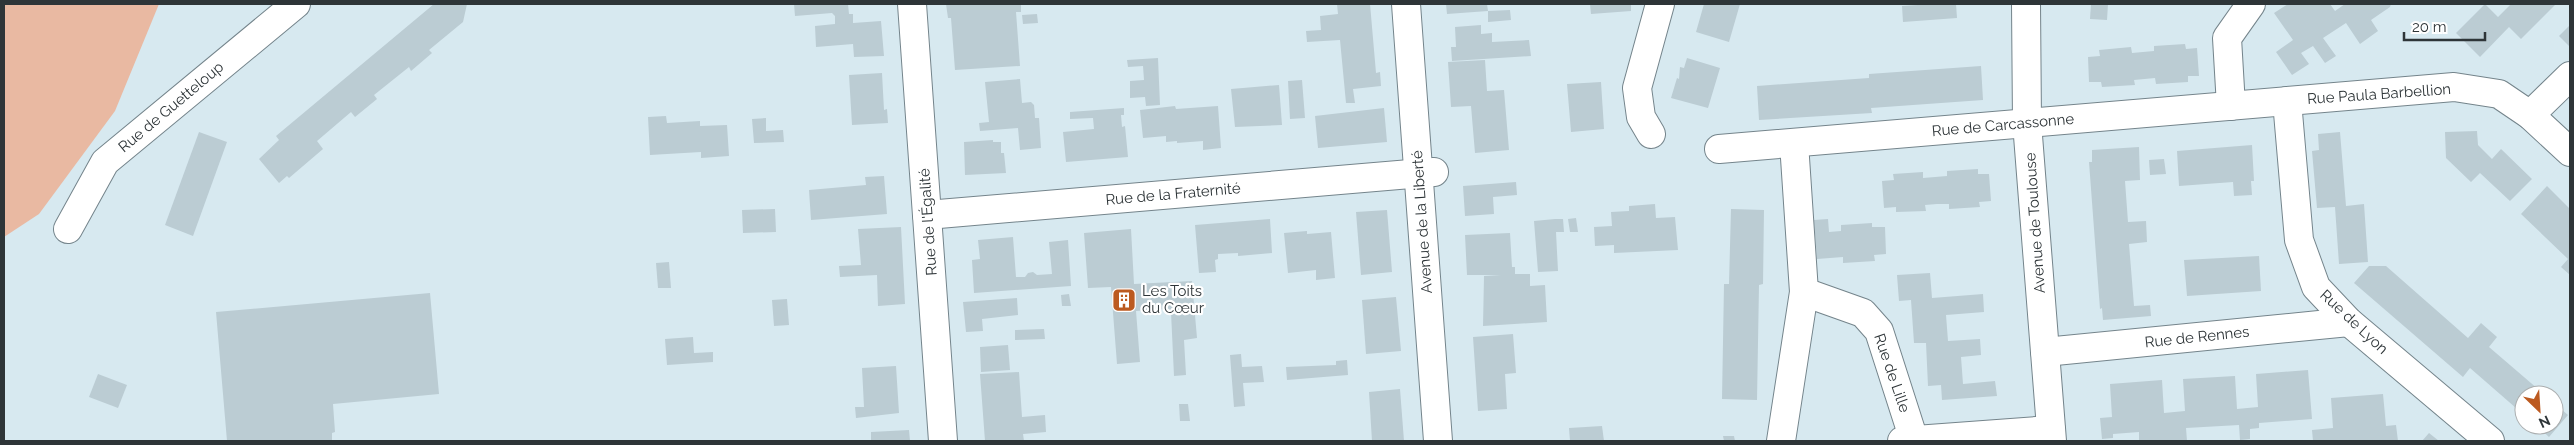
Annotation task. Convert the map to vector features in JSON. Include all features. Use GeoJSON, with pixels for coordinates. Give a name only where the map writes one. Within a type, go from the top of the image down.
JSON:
{"type":"FeatureCollection","features":[{"type":"Feature","properties":{"kind":"street","name":"Rue de Guetteloup"},"geometry":{"type":"LineString","coordinates":[[68,229],[105,162],[296,4]]}},
{"type":"Feature","properties":{"kind":"street","name":"Rue de l'Égalité"},"geometry":{"type":"LineString","coordinates":[[912,4],[943,441]]}},
{"type":"Feature","properties":{"kind":"street","name":"Avenue de la Liberté"},"geometry":{"type":"LineString","coordinates":[[1406,4],[1426,173],[1438,441]]}},
{"type":"Feature","properties":{"kind":"street"},"geometry":{"type":"LineString","coordinates":[[1651,134],[1640,117],[1636,88],[1660,4]]}},
{"type":"Feature","properties":{"kind":"street","name":"Avenue de Toulouse"},"geometry":{"type":"LineString","coordinates":[[2026,4],[2027,123],[2051,436]]}},
{"type":"Feature","properties":{"kind":"street"},"geometry":{"type":"LineString","coordinates":[[2231,106],[2227,38],[2251,4]]}},
{"type":"Feature","properties":{"kind":"street"},"geometry":{"type":"LineString","coordinates":[[2530,115],[2570,76]]}},
{"type":"Feature","properties":{"kind":"street","name":"Rue Paula Barbellion"},"geometry":{"type":"LineString","coordinates":[[2287,101],[2454,87],[2498,94],[2530,115],[2570,152]]}},
{"type":"Feature","properties":{"kind":"street","name":"Rue de Carcassonne"},"geometry":{"type":"LineString","coordinates":[[1719,149],[2287,101]]}},
{"type":"Feature","properties":{"kind":"street","name":"Rue de Lyon"},"geometry":{"type":"LineString","coordinates":[[2287,101],[2299,240],[2316,287],[2349,322],[2490,441]]}},
{"type":"Feature","properties":{"kind":"street"},"geometry":{"type":"LineString","coordinates":[[1781,441],[1804,292],[1794,143]]}},
{"type":"Feature","properties":{"kind":"street","name":"Rue de la Fraternité"},"geometry":{"type":"LineString","coordinates":[[927,215],[1426,173]]}},
{"type":"Feature","properties":{"kind":"street","name":"Rue de Lille"},"geometry":{"type":"LineString","coordinates":[[1804,292],[1863,312],[1879,331],[1908,441],[2051,436]]}},
{"type":"Feature","properties":{"kind":"street","name":"Rue de Rennes"},"geometry":{"type":"LineString","coordinates":[[2045,352],[2349,322]]}},
{"type":"Feature","properties":{"kind":"shaded area"},"geometry":{"type":"Polygon","coordinates":[[[4,4],[159,4],[115,111],[39,214],[4,237],[4,4]]]}},
{"type":"Feature","properties":{"kind":"building"},"geometry":{"type":"Polygon","coordinates":[[[434,4],[467,4],[463,22],[429,50],[432,53],[411,71],[409,67],[374,95],[377,99],[355,117],[351,112],[317,141],[323,149],[289,178],[287,176],[279,183],[259,159],[279,140],[276,136],[434,4]]]}},
{"type":"Feature","properties":{"kind":"building"},"geometry":{"type":"Polygon","coordinates":[[[794,4],[848,4],[849,14],[853,14],[853,23],[881,21],[884,56],[854,57],[853,44],[816,47],[815,26],[835,24],[835,16],[832,13],[795,16],[794,4]]]}},
{"type":"Feature","properties":{"kind":"building"},"geometry":{"type":"Polygon","coordinates":[[[946,4],[1021,4],[1021,12],[1016,12],[1020,66],[955,70],[951,18],[948,18],[946,4]]]}},
{"type":"Feature","properties":{"kind":"building"},"geometry":{"type":"Polygon","coordinates":[[[1337,4],[1370,4],[1376,73],[1380,72],[1381,86],[1353,89],[1355,103],[1346,103],[1340,40],[1307,42],[1306,31],[1321,30],[1320,16],[1338,14],[1337,4]]]}},
{"type":"Feature","properties":{"kind":"building"},"geometry":{"type":"Polygon","coordinates":[[[1446,4],[1487,4],[1488,11],[1447,14],[1446,4]]]}},
{"type":"Feature","properties":{"kind":"building"},"geometry":{"type":"Polygon","coordinates":[[[1590,4],[1631,4],[1631,11],[1591,14],[1590,4]]]}},
{"type":"Feature","properties":{"kind":"building"},"geometry":{"type":"Polygon","coordinates":[[[1704,4],[1740,4],[1729,42],[1696,32],[1704,4]]]}},
{"type":"Feature","properties":{"kind":"building"},"geometry":{"type":"Polygon","coordinates":[[[1956,4],[1957,18],[1903,22],[1902,6],[1956,4]]]}},
{"type":"Feature","properties":{"kind":"building"},"geometry":{"type":"Polygon","coordinates":[[[2091,4],[2108,4],[2107,20],[2090,19],[2091,4]]]}},
{"type":"Feature","properties":{"kind":"building"},"geometry":{"type":"Polygon","coordinates":[[[2288,4],[2330,4],[2335,11],[2345,4],[2391,4],[2390,7],[2371,20],[2378,31],[2360,44],[2346,23],[2323,38],[2336,56],[2325,63],[2313,46],[2301,53],[2309,64],[2292,75],[2276,52],[2293,40],[2274,13],[2288,4]]]}},
{"type":"Feature","properties":{"kind":"building"},"geometry":{"type":"Polygon","coordinates":[[[2485,4],[2498,17],[2511,4],[2556,4],[2521,39],[2509,27],[2480,57],[2456,33],[2485,4]]]}},
{"type":"Feature","properties":{"kind":"building"},"geometry":{"type":"Polygon","coordinates":[[[1510,10],[1511,20],[1488,22],[1488,11],[1510,10]]]}},
{"type":"Feature","properties":{"kind":"building"},"geometry":{"type":"Polygon","coordinates":[[[1037,14],[1038,23],[1023,24],[1022,15],[1037,14]]]}},
{"type":"Feature","properties":{"kind":"building"},"geometry":{"type":"Polygon","coordinates":[[[1481,25],[1481,34],[1492,33],[1492,42],[1529,40],[1531,56],[1452,61],[1451,47],[1456,47],[1455,27],[1481,25]]]}},
{"type":"Feature","properties":{"kind":"building"},"geometry":{"type":"Polygon","coordinates":[[[2570,25],[2570,47],[2559,36],[2570,25]]]}},
{"type":"Feature","properties":{"kind":"building"},"geometry":{"type":"Polygon","coordinates":[[[2185,44],[2186,49],[2197,48],[2199,76],[2188,76],[2188,82],[2156,84],[2155,78],[2134,80],[2135,85],[2102,87],[2101,82],[2089,82],[2088,57],[2100,56],[2099,50],[2131,47],[2132,53],[2154,51],[2154,46],[2185,44]]]}},
{"type":"Feature","properties":{"kind":"building"},"geometry":{"type":"Polygon","coordinates":[[[1158,58],[1160,105],[1146,106],[1145,97],[1130,98],[1130,81],[1144,80],[1143,66],[1128,67],[1127,60],[1158,58]]]}},
{"type":"Feature","properties":{"kind":"building"},"geometry":{"type":"Polygon","coordinates":[[[1687,58],[1720,68],[1708,108],[1671,98],[1677,78],[1679,79],[1680,67],[1684,68],[1687,58]]]}},
{"type":"Feature","properties":{"kind":"building"},"geometry":{"type":"Polygon","coordinates":[[[1485,60],[1487,91],[1504,90],[1509,150],[1475,153],[1471,106],[1451,107],[1448,62],[1485,60]]]}},
{"type":"Feature","properties":{"kind":"building"},"geometry":{"type":"Polygon","coordinates":[[[1981,66],[1983,100],[1871,108],[1872,113],[1759,120],[1757,86],[1869,78],[1869,74],[1981,66]]]}},
{"type":"Feature","properties":{"kind":"building"},"geometry":{"type":"Polygon","coordinates":[[[882,73],[884,110],[887,109],[888,123],[852,125],[849,75],[882,73]]]}},
{"type":"Feature","properties":{"kind":"building"},"geometry":{"type":"Polygon","coordinates":[[[1020,79],[1022,103],[1031,102],[1034,105],[1035,118],[1039,118],[1041,148],[1020,150],[1018,128],[980,131],[979,123],[989,122],[985,82],[1020,79]]]}},
{"type":"Feature","properties":{"kind":"building"},"geometry":{"type":"Polygon","coordinates":[[[1302,80],[1305,118],[1290,119],[1288,81],[1302,80]]]}},
{"type":"Feature","properties":{"kind":"building"},"geometry":{"type":"Polygon","coordinates":[[[1601,82],[1604,129],[1571,132],[1567,84],[1601,82]]]}},
{"type":"Feature","properties":{"kind":"building"},"geometry":{"type":"Polygon","coordinates":[[[1279,85],[1282,125],[1235,127],[1231,89],[1279,85]]]}},
{"type":"Feature","properties":{"kind":"building"},"geometry":{"type":"Polygon","coordinates":[[[1175,106],[1176,109],[1218,106],[1221,148],[1203,150],[1203,141],[1166,142],[1166,136],[1143,138],[1140,110],[1175,106]]]}},
{"type":"Feature","properties":{"kind":"building"},"geometry":{"type":"Polygon","coordinates":[[[1124,108],[1124,115],[1121,115],[1122,127],[1125,126],[1128,157],[1066,162],[1063,132],[1094,129],[1093,118],[1070,119],[1070,112],[1124,108]]]}},
{"type":"Feature","properties":{"kind":"building"},"geometry":{"type":"Polygon","coordinates":[[[1384,108],[1387,142],[1318,148],[1315,116],[1384,108]]]}},
{"type":"Feature","properties":{"kind":"building"},"geometry":{"type":"Polygon","coordinates":[[[666,116],[667,123],[700,121],[700,126],[727,125],[729,156],[701,158],[701,152],[650,155],[648,117],[666,116]]]}},
{"type":"Feature","properties":{"kind":"building"},"geometry":{"type":"Polygon","coordinates":[[[766,118],[766,131],[783,130],[784,142],[754,143],[752,119],[766,118]]]}},
{"type":"Feature","properties":{"kind":"building"},"geometry":{"type":"Polygon","coordinates":[[[2477,131],[2478,145],[2492,159],[2501,149],[2532,179],[2510,201],[2480,173],[2471,182],[2446,158],[2445,132],[2477,131]]]}},
{"type":"Feature","properties":{"kind":"building"},"geometry":{"type":"Polygon","coordinates":[[[199,132],[227,142],[193,236],[165,225],[199,132]]]}},
{"type":"Feature","properties":{"kind":"building"},"geometry":{"type":"Polygon","coordinates":[[[2340,132],[2346,206],[2364,204],[2368,262],[2339,264],[2335,207],[2317,208],[2312,151],[2319,150],[2318,134],[2340,132]]]}},
{"type":"Feature","properties":{"kind":"building"},"geometry":{"type":"Polygon","coordinates":[[[993,140],[993,142],[1001,142],[1001,153],[1004,153],[1006,173],[965,175],[964,142],[993,140]]]}},
{"type":"Feature","properties":{"kind":"building"},"geometry":{"type":"Polygon","coordinates":[[[2252,145],[2254,181],[2251,181],[2252,195],[2234,196],[2233,182],[2179,186],[2177,151],[2252,145]]]}},
{"type":"Feature","properties":{"kind":"building"},"geometry":{"type":"Polygon","coordinates":[[[2139,147],[2140,180],[2125,181],[2128,222],[2146,221],[2147,242],[2129,244],[2134,306],[2150,305],[2151,316],[2103,320],[2102,308],[2100,309],[2089,162],[2092,162],[2092,150],[2139,147]]]}},
{"type":"Feature","properties":{"kind":"building"},"geometry":{"type":"Polygon","coordinates":[[[2164,159],[2166,174],[2150,175],[2149,160],[2164,159]]]}},
{"type":"Feature","properties":{"kind":"building"},"geometry":{"type":"Polygon","coordinates":[[[1978,169],[1978,174],[1989,174],[1991,201],[1979,202],[1980,207],[1949,209],[1949,204],[1937,204],[1925,205],[1926,211],[1896,212],[1896,207],[1884,208],[1882,181],[1894,180],[1893,174],[1923,172],[1923,178],[1947,176],[1947,171],[1978,169]]]}},
{"type":"Feature","properties":{"kind":"building"},"geometry":{"type":"Polygon","coordinates":[[[884,176],[887,214],[811,220],[809,190],[866,185],[865,177],[884,176]]]}},
{"type":"Feature","properties":{"kind":"building"},"geometry":{"type":"Polygon","coordinates":[[[1516,182],[1517,195],[1493,197],[1494,214],[1465,216],[1463,186],[1516,182]]]}},
{"type":"Feature","properties":{"kind":"building"},"geometry":{"type":"Polygon","coordinates":[[[2547,186],[2570,209],[2570,275],[2561,267],[2568,259],[2521,214],[2547,186]]]}},
{"type":"Feature","properties":{"kind":"building"},"geometry":{"type":"Polygon","coordinates":[[[1655,204],[1656,218],[1675,217],[1678,250],[1614,253],[1614,245],[1595,246],[1594,227],[1612,226],[1611,212],[1629,211],[1629,206],[1655,204]]]}},
{"type":"Feature","properties":{"kind":"building"},"geometry":{"type":"Polygon","coordinates":[[[775,209],[776,232],[743,233],[742,210],[775,209]]]}},
{"type":"Feature","properties":{"kind":"building"},"geometry":{"type":"Polygon","coordinates":[[[1731,209],[1764,210],[1763,284],[1759,285],[1757,400],[1722,399],[1724,284],[1729,284],[1731,209]]]}},
{"type":"Feature","properties":{"kind":"building"},"geometry":{"type":"Polygon","coordinates":[[[1387,210],[1392,272],[1361,275],[1356,212],[1387,210]]]}},
{"type":"Feature","properties":{"kind":"building"},"geometry":{"type":"Polygon","coordinates":[[[1576,218],[1578,232],[1570,232],[1568,219],[1576,218]]]}},
{"type":"Feature","properties":{"kind":"building"},"geometry":{"type":"Polygon","coordinates":[[[1270,219],[1272,253],[1238,256],[1238,253],[1218,254],[1218,259],[1215,260],[1216,272],[1199,273],[1195,225],[1270,219]]]}},
{"type":"Feature","properties":{"kind":"building"},"geometry":{"type":"Polygon","coordinates":[[[1563,219],[1564,232],[1556,232],[1558,271],[1538,272],[1534,221],[1563,219]]]}},
{"type":"Feature","properties":{"kind":"building"},"geometry":{"type":"Polygon","coordinates":[[[1828,219],[1829,232],[1841,231],[1841,225],[1872,223],[1872,227],[1885,227],[1886,254],[1874,255],[1875,261],[1843,263],[1843,257],[1817,259],[1814,220],[1828,219]]]}},
{"type":"Feature","properties":{"kind":"building"},"geometry":{"type":"Polygon","coordinates":[[[901,227],[905,304],[878,306],[877,275],[840,277],[839,266],[861,265],[858,229],[901,227]]]}},
{"type":"Feature","properties":{"kind":"building","name":"Les Toits du Cœur"},"geometry":{"type":"Polygon","coordinates":[[[1131,229],[1134,284],[1192,281],[1197,338],[1184,340],[1186,375],[1174,376],[1171,312],[1169,309],[1136,311],[1140,362],[1117,364],[1111,287],[1088,288],[1084,233],[1131,229]]]}},
{"type":"Feature","properties":{"kind":"building"},"geometry":{"type":"Polygon","coordinates":[[[1307,231],[1307,234],[1331,232],[1335,278],[1316,280],[1316,270],[1288,273],[1284,233],[1307,231]]]}},
{"type":"Feature","properties":{"kind":"building"},"geometry":{"type":"Polygon","coordinates":[[[1510,233],[1512,267],[1515,267],[1515,274],[1530,274],[1530,286],[1545,285],[1547,322],[1483,326],[1484,276],[1501,275],[1467,275],[1465,235],[1510,233]]]}},
{"type":"Feature","properties":{"kind":"building"},"geometry":{"type":"Polygon","coordinates":[[[1013,237],[1016,277],[1025,277],[1028,273],[1033,272],[1037,275],[1052,274],[1049,242],[1068,240],[1071,286],[974,293],[972,260],[980,259],[978,240],[1013,237]]]}},
{"type":"Feature","properties":{"kind":"building"},"geometry":{"type":"Polygon","coordinates":[[[2259,256],[2261,291],[2187,296],[2184,260],[2259,256]]]}},
{"type":"Feature","properties":{"kind":"building"},"geometry":{"type":"Polygon","coordinates":[[[669,262],[671,288],[658,288],[656,263],[669,262]]]}},
{"type":"Feature","properties":{"kind":"building"},"geometry":{"type":"Polygon","coordinates":[[[2369,266],[2386,266],[2468,338],[2481,323],[2497,337],[2489,347],[2533,385],[2514,385],[2514,406],[2470,368],[2463,377],[2354,283],[2369,266]]]}},
{"type":"Feature","properties":{"kind":"building"},"geometry":{"type":"Polygon","coordinates":[[[1930,273],[1932,298],[1983,294],[1984,312],[1946,315],[1948,341],[1980,339],[1981,355],[1961,357],[1963,384],[1995,381],[1997,396],[1942,400],[1941,385],[1928,386],[1926,343],[1914,343],[1911,300],[1899,301],[1897,275],[1930,273]]]}},
{"type":"Feature","properties":{"kind":"building"},"geometry":{"type":"Polygon","coordinates":[[[430,293],[439,394],[333,404],[335,432],[332,433],[332,441],[227,441],[216,312],[430,293]]]}},
{"type":"Feature","properties":{"kind":"building"},"geometry":{"type":"Polygon","coordinates":[[[1069,294],[1071,306],[1062,306],[1061,295],[1069,294]]]}},
{"type":"Feature","properties":{"kind":"building"},"geometry":{"type":"Polygon","coordinates":[[[1396,297],[1401,351],[1366,354],[1362,300],[1396,297]]]}},
{"type":"Feature","properties":{"kind":"building"},"geometry":{"type":"Polygon","coordinates":[[[1017,298],[1018,315],[982,319],[983,331],[966,332],[963,302],[1017,298]]]}},
{"type":"Feature","properties":{"kind":"building"},"geometry":{"type":"Polygon","coordinates":[[[787,299],[789,325],[774,326],[772,300],[787,299]]]}},
{"type":"Feature","properties":{"kind":"building"},"geometry":{"type":"Polygon","coordinates":[[[1044,329],[1045,339],[1015,340],[1015,330],[1044,329]]]}},
{"type":"Feature","properties":{"kind":"building"},"geometry":{"type":"Polygon","coordinates":[[[1513,334],[1516,373],[1505,374],[1507,409],[1478,411],[1473,337],[1513,334]]]}},
{"type":"Feature","properties":{"kind":"building"},"geometry":{"type":"Polygon","coordinates":[[[693,337],[694,353],[713,352],[713,362],[667,365],[665,339],[693,337]]]}},
{"type":"Feature","properties":{"kind":"building"},"geometry":{"type":"Polygon","coordinates":[[[1008,345],[1010,370],[981,372],[980,347],[1008,345]]]}},
{"type":"Feature","properties":{"kind":"building"},"geometry":{"type":"Polygon","coordinates":[[[1241,354],[1242,367],[1262,366],[1264,382],[1243,383],[1245,406],[1234,407],[1230,355],[1241,354]]]}},
{"type":"Feature","properties":{"kind":"building"},"geometry":{"type":"Polygon","coordinates":[[[1347,360],[1348,375],[1287,380],[1286,367],[1336,365],[1336,361],[1347,360]]]}},
{"type":"Feature","properties":{"kind":"building"},"geometry":{"type":"Polygon","coordinates":[[[896,366],[899,413],[856,418],[855,407],[864,407],[862,368],[896,366]]]}},
{"type":"Feature","properties":{"kind":"building"},"geometry":{"type":"Polygon","coordinates":[[[2308,370],[2312,419],[2259,423],[2259,428],[2250,429],[2250,439],[2240,440],[2239,425],[2186,428],[2187,441],[2139,441],[2139,432],[2113,434],[2113,438],[2102,439],[2100,418],[2112,417],[2110,384],[2162,380],[2164,413],[2185,411],[2183,379],[2235,376],[2237,409],[2258,407],[2256,374],[2308,370]]]}},
{"type":"Feature","properties":{"kind":"building"},"geometry":{"type":"Polygon","coordinates":[[[1019,372],[1022,417],[1045,415],[1046,432],[1023,434],[1024,441],[985,441],[980,374],[1019,372]]]}},
{"type":"Feature","properties":{"kind":"building"},"geometry":{"type":"Polygon","coordinates":[[[98,374],[127,385],[118,408],[89,397],[98,374]]]}},
{"type":"Feature","properties":{"kind":"building"},"geometry":{"type":"Polygon","coordinates":[[[1400,389],[1404,441],[1372,441],[1369,392],[1400,389]]]}},
{"type":"Feature","properties":{"kind":"building"},"geometry":{"type":"Polygon","coordinates":[[[2383,394],[2386,426],[2396,425],[2398,441],[2313,441],[2312,430],[2333,428],[2331,398],[2383,394]]]}},
{"type":"Feature","properties":{"kind":"building"},"geometry":{"type":"Polygon","coordinates":[[[1179,404],[1188,404],[1190,421],[1180,421],[1179,404]]]}},
{"type":"Feature","properties":{"kind":"building"},"geometry":{"type":"Polygon","coordinates":[[[2564,412],[2568,415],[2564,420],[2564,412]]]}},
{"type":"Feature","properties":{"kind":"building"},"geometry":{"type":"Polygon","coordinates":[[[1602,426],[1604,441],[1570,441],[1569,428],[1602,426]]]}},
{"type":"Feature","properties":{"kind":"building"},"geometry":{"type":"Polygon","coordinates":[[[909,430],[910,441],[871,441],[871,432],[909,430]]]}},
{"type":"Feature","properties":{"kind":"building"},"geometry":{"type":"Polygon","coordinates":[[[2429,433],[2439,441],[2422,441],[2429,433]]]}},
{"type":"Feature","properties":{"kind":"building"},"geometry":{"type":"Polygon","coordinates":[[[1723,436],[1734,436],[1735,441],[1724,441],[1723,436]]]}},
{"type":"Feature","properties":{"kind":"place","name":"Les Toits du Cœur"},"geometry":{"type":"Point","coordinates":[1124,300]}}]}
